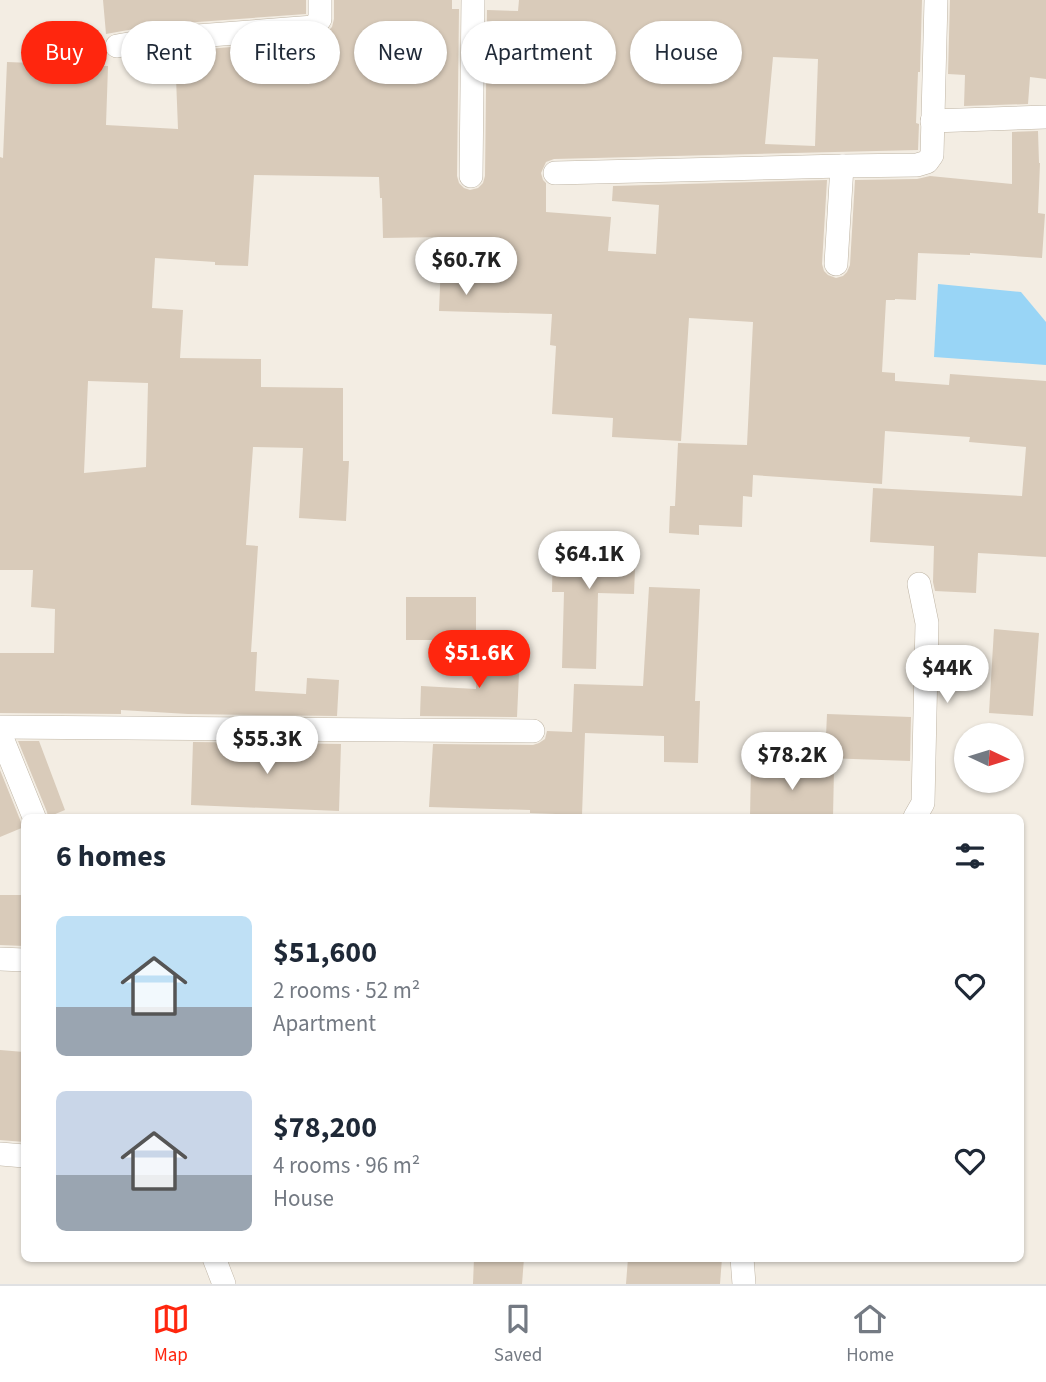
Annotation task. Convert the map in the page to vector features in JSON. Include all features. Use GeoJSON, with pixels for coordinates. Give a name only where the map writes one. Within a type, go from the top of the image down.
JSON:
{"type":"FeatureCollection","features":[{"type":"Feature","properties":{"kind":"street"},"geometry":{"type":"LineString","coordinates":[[117,46],[157,39],[314,27],[320,19],[320,0]]}},
{"type":"Feature","properties":{"kind":"street"},"geometry":{"type":"LineString","coordinates":[[471,176],[473,0]]}},
{"type":"Feature","properties":{"kind":"street"},"geometry":{"type":"LineString","coordinates":[[555,173],[917,165],[927,162],[932,155],[936,0]]}},
{"type":"Feature","properties":{"kind":"street"},"geometry":{"type":"LineString","coordinates":[[932,121],[1046,117]]}},
{"type":"Feature","properties":{"kind":"street"},"geometry":{"type":"LineString","coordinates":[[836,264],[842,166]]}},
{"type":"Feature","properties":{"kind":"street"},"geometry":{"type":"LineString","coordinates":[[917,814],[923,803],[927,637],[919,584]]}},
{"type":"Feature","properties":{"kind":"street"},"geometry":{"type":"LineString","coordinates":[[33,814],[0,730],[533,732]]}},
{"type":"Feature","properties":{"kind":"street"},"geometry":{"type":"LineString","coordinates":[[0,959],[21,960]]}},
{"type":"Feature","properties":{"kind":"street"},"geometry":{"type":"LineString","coordinates":[[0,1154],[21,1156]]}},
{"type":"Feature","properties":{"kind":"street"},"geometry":{"type":"LineString","coordinates":[[216,1262],[224,1284]]}},
{"type":"Feature","properties":{"kind":"street"},"geometry":{"type":"LineString","coordinates":[[742,1262],[744,1284]]}},
{"type":"Feature","properties":{"kind":"water"},"geometry":{"type":"Polygon","coordinates":[[[938,284],[1021,292],[1046,322],[1046,365],[934,357],[938,284]]]}},
{"type":"Feature","properties":{"kind":"building"},"geometry":{"type":"Polygon","coordinates":[[[103,0],[306,0],[306,14],[211,21],[121,21],[121,31],[107,34],[107,21],[105,21],[103,0]]]}},
{"type":"Feature","properties":{"kind":"building"},"geometry":{"type":"Polygon","coordinates":[[[334,0],[452,0],[452,9],[459,9],[457,176],[459,183],[470,190],[478,188],[485,176],[486,84],[616,84],[616,21],[487,21],[487,10],[518,11],[519,0],[922,0],[916,123],[919,124],[918,150],[554,159],[546,162],[541,173],[546,183],[546,212],[611,217],[608,251],[656,254],[659,205],[612,201],[613,186],[827,180],[822,264],[828,275],[836,278],[843,276],[850,265],[855,180],[917,179],[930,176],[1012,184],[1012,132],[1038,131],[1038,213],[1045,214],[1042,258],[918,253],[916,300],[886,300],[882,372],[895,373],[895,381],[949,385],[950,374],[1046,381],[1046,557],[978,553],[976,593],[935,591],[934,546],[870,542],[873,488],[1022,496],[1026,447],[969,442],[970,437],[885,431],[882,484],[753,475],[752,497],[743,496],[742,527],[699,525],[699,535],[669,533],[670,506],[675,506],[678,443],[747,445],[753,322],[689,318],[681,441],[612,437],[613,418],[552,414],[556,346],[550,345],[552,314],[439,311],[442,237],[383,238],[379,177],[254,175],[248,266],[155,258],[152,308],[183,310],[180,358],[261,359],[261,387],[343,388],[343,461],[349,461],[346,521],[299,518],[303,448],[253,447],[246,545],[258,546],[251,652],[257,652],[255,691],[306,694],[307,678],[339,680],[337,716],[188,714],[121,710],[121,714],[0,713],[0,653],[54,653],[55,609],[31,607],[33,570],[0,570],[0,157],[3,158],[7,62],[21,63],[21,84],[107,84],[108,66],[106,125],[178,129],[176,84],[216,84],[216,48],[230,47],[230,84],[340,84],[340,21],[334,21],[334,0]],[[773,57],[765,144],[815,146],[818,59],[773,57]],[[88,381],[84,473],[146,467],[148,383],[88,381]]]}},
{"type":"Feature","properties":{"kind":"building"},"geometry":{"type":"Polygon","coordinates":[[[950,0],[1046,0],[1046,79],[1030,77],[1028,104],[964,106],[965,75],[948,74],[950,0]]]}},
{"type":"Feature","properties":{"kind":"building"},"geometry":{"type":"Polygon","coordinates":[[[553,540],[636,542],[634,594],[598,593],[596,669],[562,668],[564,592],[552,592],[553,540]]]}},
{"type":"Feature","properties":{"kind":"building"},"geometry":{"type":"Polygon","coordinates":[[[649,587],[700,589],[695,701],[700,701],[698,763],[664,762],[664,736],[585,733],[582,814],[429,807],[433,744],[533,745],[545,739],[547,731],[572,732],[574,684],[643,686],[649,587]]]}},
{"type":"Feature","properties":{"kind":"building"},"geometry":{"type":"Polygon","coordinates":[[[406,597],[476,597],[476,640],[406,640],[406,597]]]}},
{"type":"Feature","properties":{"kind":"building"},"geometry":{"type":"Polygon","coordinates":[[[994,629],[1039,633],[1033,716],[989,713],[994,629]]]}},
{"type":"Feature","properties":{"kind":"building"},"geometry":{"type":"Polygon","coordinates":[[[478,649],[520,651],[517,717],[420,716],[421,686],[476,689],[478,649]]]}},
{"type":"Feature","properties":{"kind":"building"},"geometry":{"type":"Polygon","coordinates":[[[827,714],[911,717],[910,761],[825,758],[827,714]]]}},
{"type":"Feature","properties":{"kind":"building"},"geometry":{"type":"Polygon","coordinates":[[[18,741],[39,741],[65,810],[55,814],[47,812],[18,741]]]}},
{"type":"Feature","properties":{"kind":"building"},"geometry":{"type":"Polygon","coordinates":[[[193,742],[341,744],[339,811],[191,805],[193,742]]]}},
{"type":"Feature","properties":{"kind":"building"},"geometry":{"type":"Polygon","coordinates":[[[751,767],[834,769],[833,814],[750,814],[751,767]]]}},
{"type":"Feature","properties":{"kind":"building"},"geometry":{"type":"Polygon","coordinates":[[[0,770],[21,822],[21,828],[0,837],[0,770]]]}},
{"type":"Feature","properties":{"kind":"building"},"geometry":{"type":"Polygon","coordinates":[[[0,895],[21,895],[21,946],[0,945],[0,895]]]}},
{"type":"Feature","properties":{"kind":"building"},"geometry":{"type":"Polygon","coordinates":[[[0,1050],[21,1052],[21,1142],[0,1140],[0,1050]]]}},
{"type":"Feature","properties":{"kind":"building"},"geometry":{"type":"Polygon","coordinates":[[[474,1262],[524,1262],[522,1284],[473,1284],[474,1262]]]}},
{"type":"Feature","properties":{"kind":"building"},"geometry":{"type":"Polygon","coordinates":[[[628,1262],[722,1262],[720,1284],[626,1284],[628,1262]]]}}]}
